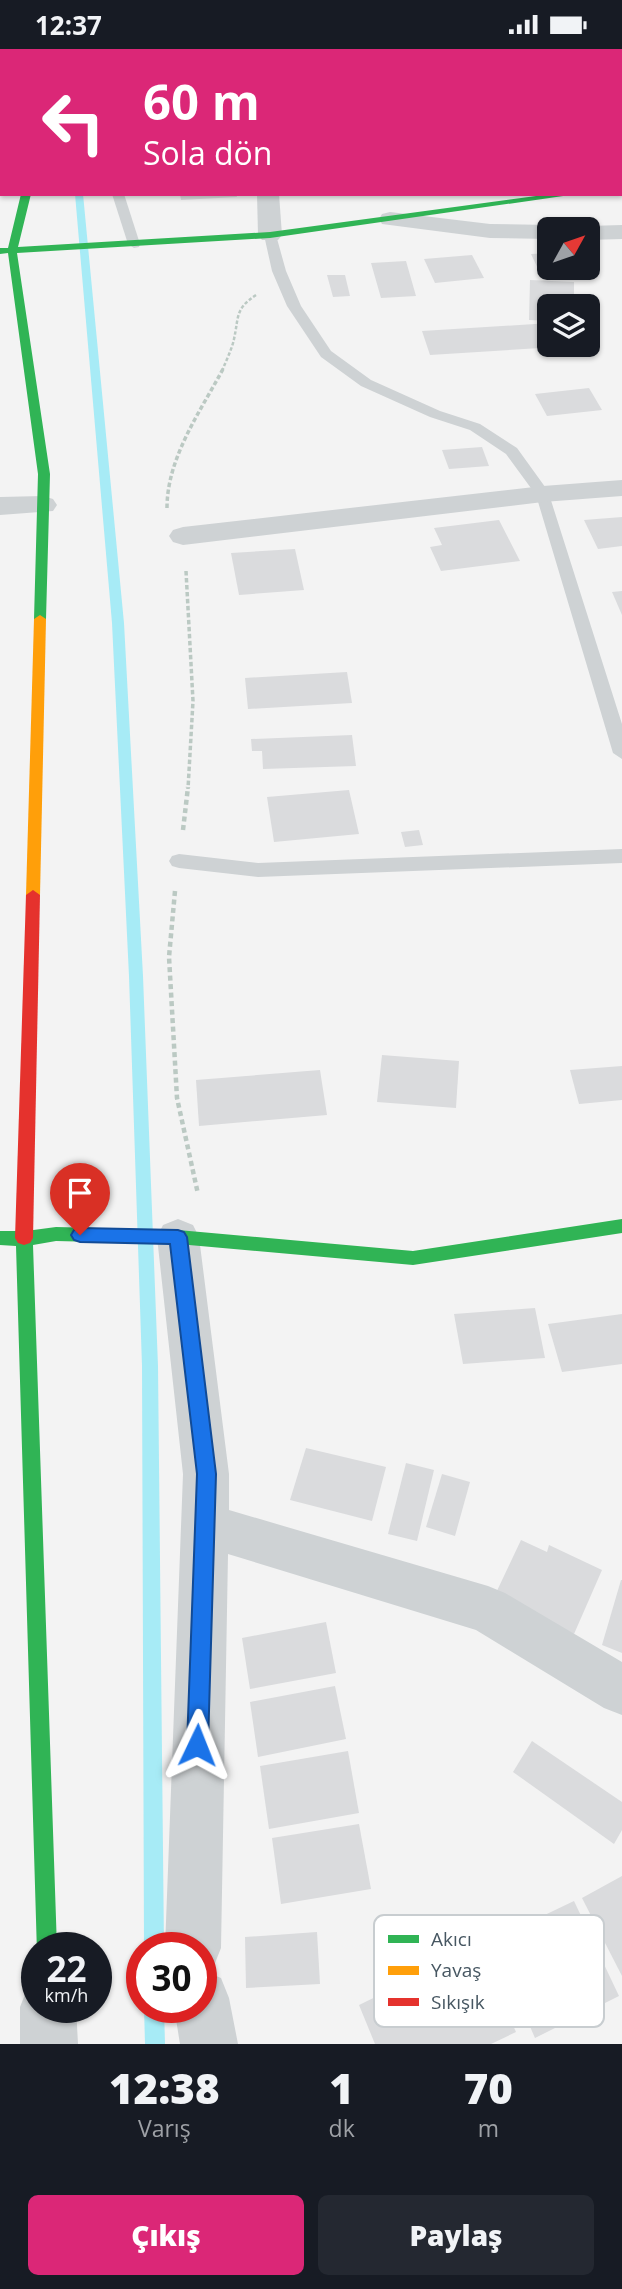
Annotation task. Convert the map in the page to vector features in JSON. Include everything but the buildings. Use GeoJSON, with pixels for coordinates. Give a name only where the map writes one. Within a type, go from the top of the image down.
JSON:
{"type":"FeatureCollection","features":[{"type":"Feature","properties":{"kind":"street"},"geometry":{"type":"LineString","coordinates":[[25,196],[6,251],[44,474],[24,1239],[46,1932]]}},
{"type":"Feature","properties":{"kind":"street"},"geometry":{"type":"LineString","coordinates":[[268,196],[271,235]]}},
{"type":"Feature","properties":{"kind":"street"},"geometry":{"type":"LineString","coordinates":[[6,251],[271,235],[558,196]]}},
{"type":"Feature","properties":{"kind":"street"},"geometry":{"type":"LineString","coordinates":[[390,219],[490,231],[537,232]]}},
{"type":"Feature","properties":{"kind":"street"},"geometry":{"type":"LineString","coordinates":[[600,233],[622,232]]}},
{"type":"Feature","properties":{"kind":"street"},"geometry":{"type":"LineString","coordinates":[[183,536],[543,494],[622,488]]}},
{"type":"Feature","properties":{"kind":"street"},"geometry":{"type":"LineString","coordinates":[[0,506],[43,505]]}},
{"type":"Feature","properties":{"kind":"street"},"geometry":{"type":"LineString","coordinates":[[0,1238],[24,1239],[56,1234],[178,1237],[413,1258],[622,1226]]}},
{"type":"Feature","properties":{"kind":"street"},"geometry":{"type":"LineString","coordinates":[[178,1237],[206,1474],[193,1932]]}},
{"type":"Feature","properties":{"kind":"street"},"geometry":{"type":"LineString","coordinates":[[205,1525],[488,1610],[622,1689]]}},
{"type":"Feature","properties":{"kind":"street"},"geometry":{"type":"LineString","coordinates":[[48,2023],[49,2044]]}},
{"type":"Feature","properties":{"kind":"street"},"geometry":{"type":"LineString","coordinates":[[205,2023],[209,2044]]}},
{"type":"Feature","properties":{"kind":"lane"},"geometry":{"type":"LineString","coordinates":[[119,196],[134,244]]}},
{"type":"Feature","properties":{"kind":"lane"},"geometry":{"type":"LineString","coordinates":[[271,235],[294,306],[326,354],[366,383],[435,414],[475,427],[512,450],[524,471],[543,494],[622,753]]}},
{"type":"Feature","properties":{"kind":"lane"},"geometry":{"type":"LineString","coordinates":[[179,861],[227,869],[268,870],[622,856]]}},
{"type":"Feature","properties":{"kind":"path"},"geometry":{"type":"LineString","coordinates":[[183,536],[173,523],[165,498],[177,456],[223,368],[234,341],[241,308],[253,296],[285,285]]}},
{"type":"Feature","properties":{"kind":"waterway"},"geometry":{"type":"LineString","coordinates":[[79,196],[118,623],[136,976],[150,1366],[154,1932]]}},
{"type":"Feature","properties":{"kind":"waterway"},"geometry":{"type":"LineString","coordinates":[[154,2023],[155,2044]]}},
{"type":"Feature","properties":{"kind":"traffic: fast"},"geometry":{"type":"LineString","coordinates":[[26,196],[12,251],[44,474],[40,619]]}},
{"type":"Feature","properties":{"kind":"traffic: fast"},"geometry":{"type":"LineString","coordinates":[[0,251],[270,235],[558,196]]}},
{"type":"Feature","properties":{"kind":"traffic: fast"},"geometry":{"type":"LineString","coordinates":[[0,1238],[24,1239],[56,1234],[178,1237],[413,1258],[622,1226]]}},
{"type":"Feature","properties":{"kind":"traffic: fast"},"geometry":{"type":"LineString","coordinates":[[24,1238],[46,1932]]}},
{"type":"Feature","properties":{"kind":"traffic: slow"},"geometry":{"type":"LineString","coordinates":[[33,895],[40,619]]}},
{"type":"Feature","properties":{"kind":"traffic: jam"},"geometry":{"type":"LineString","coordinates":[[24,1238],[33,895]]}},
{"type":"Feature","properties":{"kind":"route"},"geometry":{"type":"LineString","coordinates":[[80,1235],[178,1237],[206,1474],[197,1745]]}}]}
